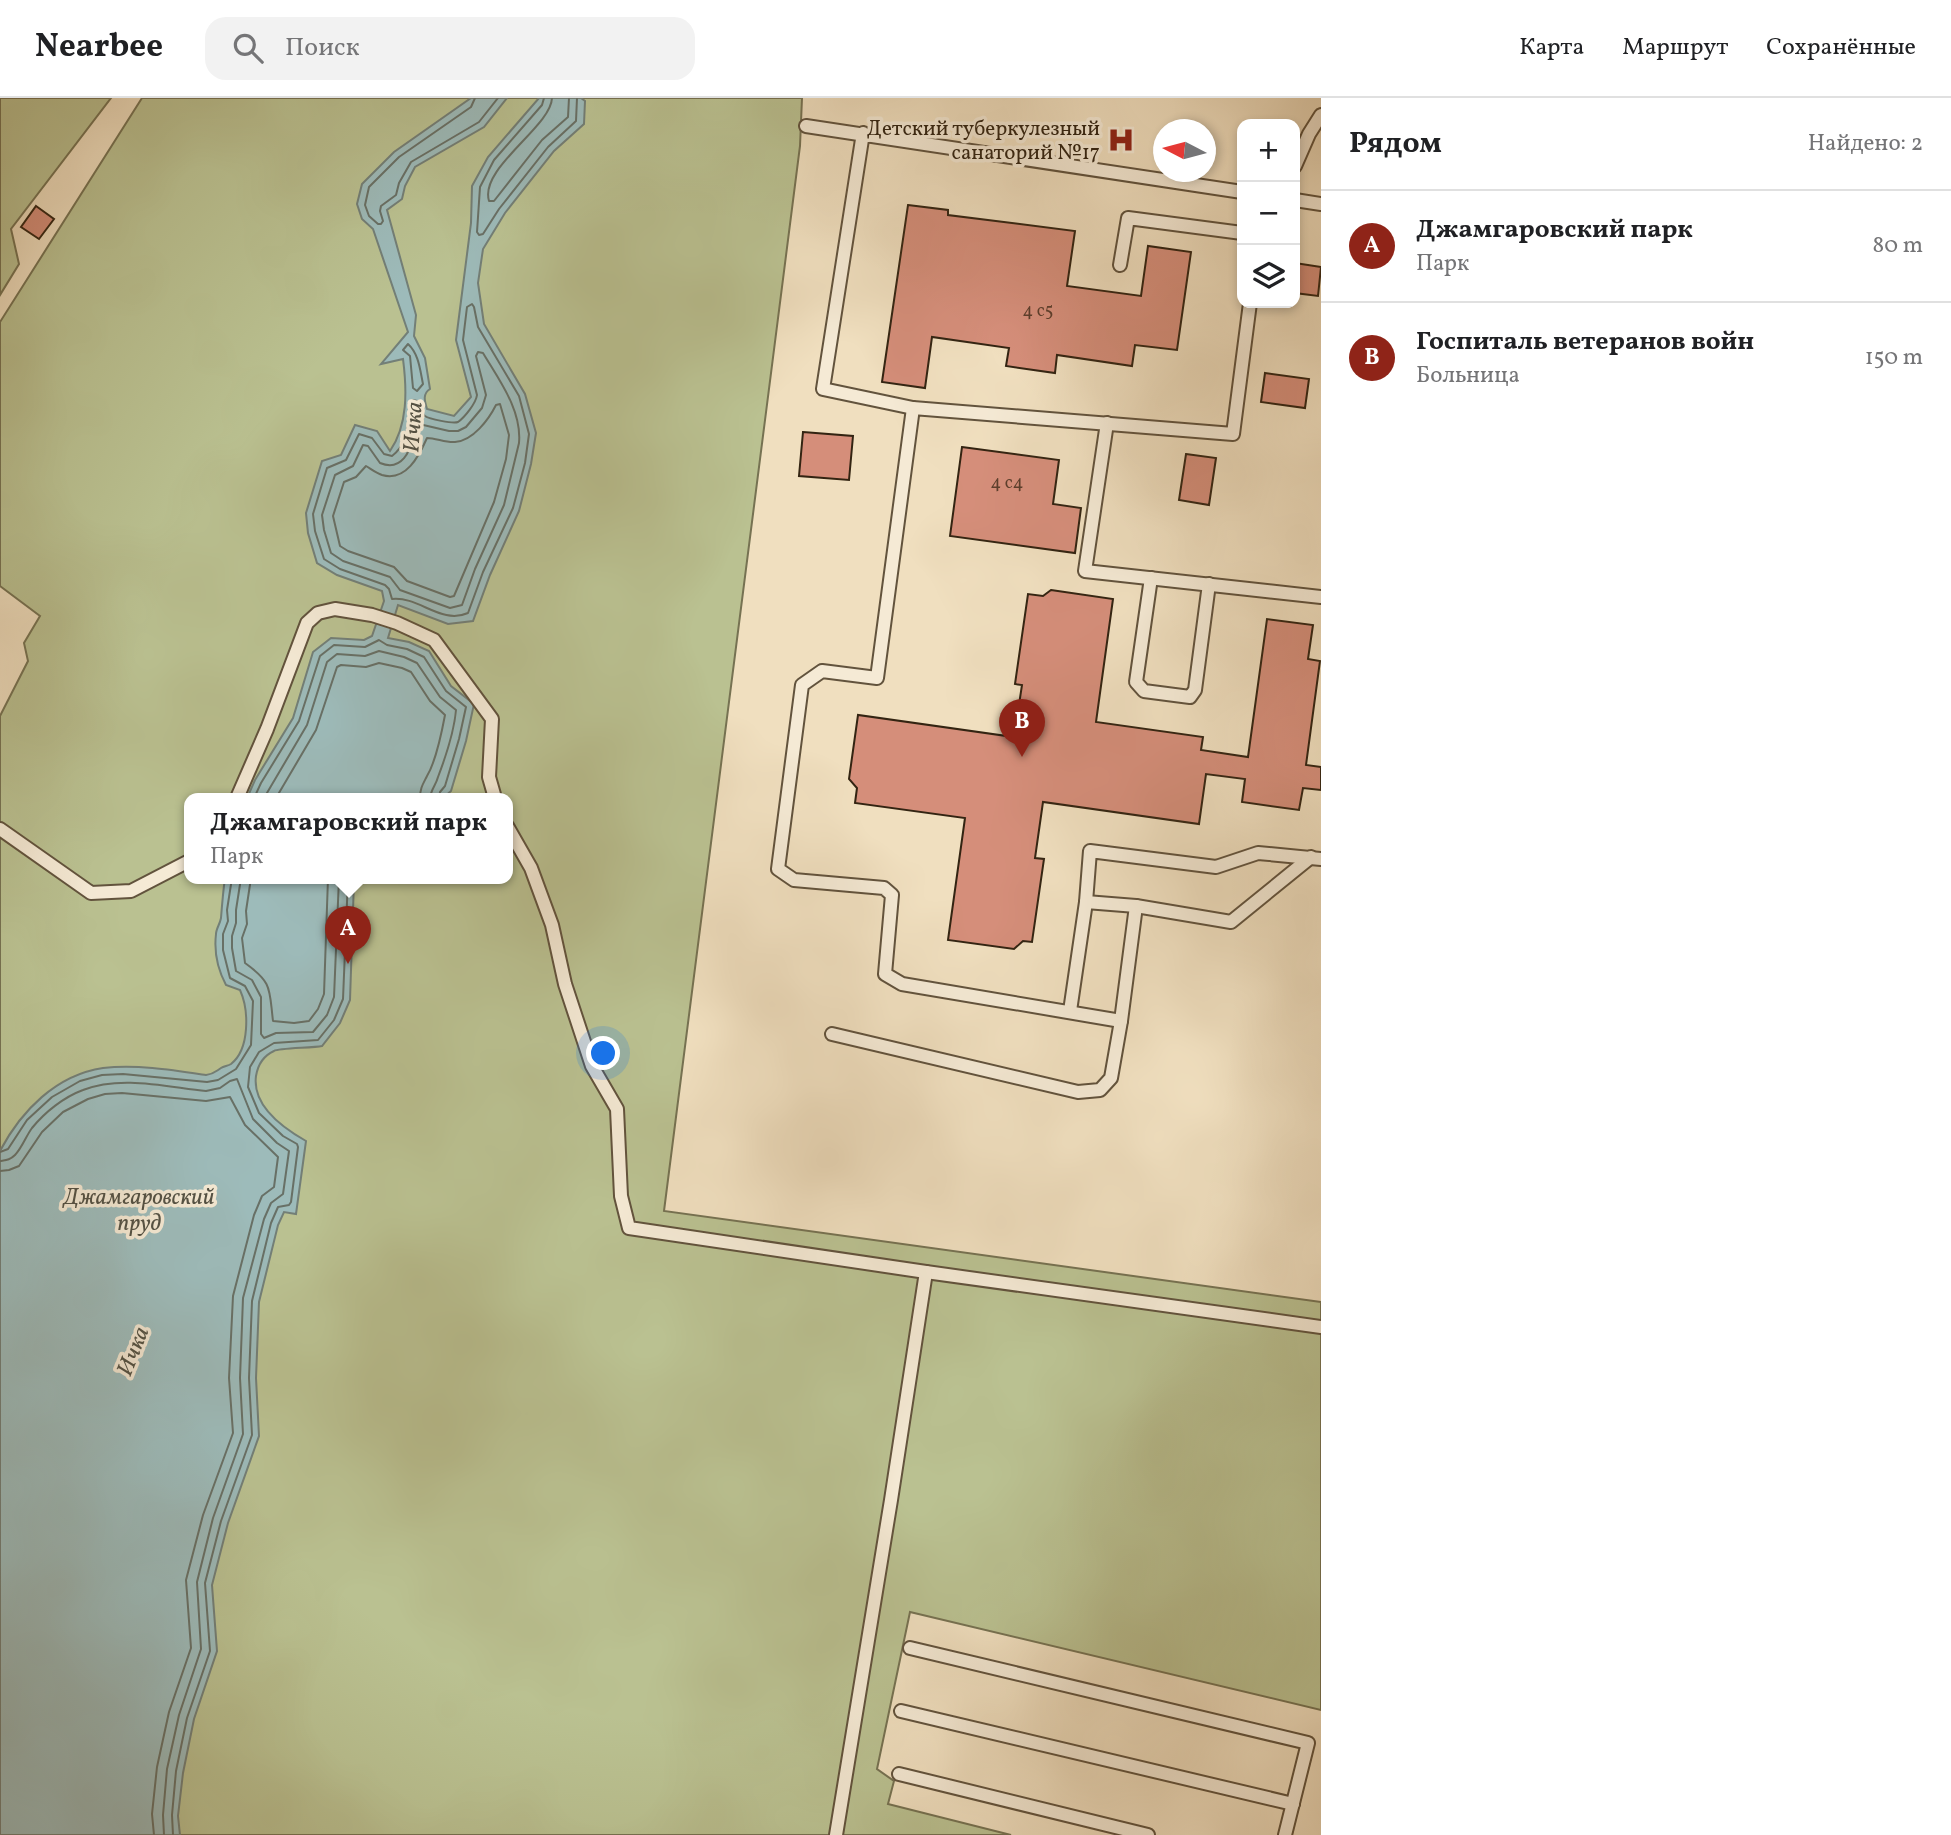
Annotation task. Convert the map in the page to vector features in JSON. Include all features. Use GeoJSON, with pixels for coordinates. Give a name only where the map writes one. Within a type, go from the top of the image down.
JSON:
{"type":"FeatureCollection","features":[{"type":"Feature","properties":{"kind":"lane"},"geometry":{"type":"LineString","coordinates":[[1300,155],[1321,115]]}},
{"type":"Feature","properties":{"kind":"lane"},"geometry":{"type":"LineString","coordinates":[[806,125],[1237,191]]}},
{"type":"Feature","properties":{"kind":"lane"},"geometry":{"type":"LineString","coordinates":[[863,133],[823,389],[914,408],[1233,433],[1249,308]]}},
{"type":"Feature","properties":{"kind":"lane"},"geometry":{"type":"LineString","coordinates":[[1300,201],[1321,204]]}},
{"type":"Feature","properties":{"kind":"lane"},"geometry":{"type":"LineString","coordinates":[[1120,265],[1128,218],[1237,232]]}},
{"type":"Feature","properties":{"kind":"lane"},"geometry":{"type":"LineString","coordinates":[[914,408],[877,678],[822,671],[802,685],[778,869],[794,880],[884,888],[892,895],[885,974],[902,984],[1121,1021]]}},
{"type":"Feature","properties":{"kind":"lane"},"geometry":{"type":"LineString","coordinates":[[1107,423],[1085,571],[1321,597]]}},
{"type":"Feature","properties":{"kind":"lane"},"geometry":{"type":"LineString","coordinates":[[1151,578],[1136,682],[1144,691],[1190,697],[1195,690],[1209,584]]}},
{"type":"Feature","properties":{"kind":"lane"},"geometry":{"type":"LineString","coordinates":[[239,793],[267,729],[307,622],[318,613],[335,609],[372,615],[434,639],[492,719],[489,777],[494,793]]}},
{"type":"Feature","properties":{"kind":"lane"},"geometry":{"type":"LineString","coordinates":[[0,829],[91,893],[131,891],[184,864]]}},
{"type":"Feature","properties":{"kind":"lane"},"geometry":{"type":"LineString","coordinates":[[513,837],[531,868],[552,925],[565,984],[592,1066],[617,1109],[621,1196],[629,1228],[1321,1326]]}},
{"type":"Feature","properties":{"kind":"lane"},"geometry":{"type":"LineString","coordinates":[[1070,1011],[1086,902],[1090,850],[1216,867],[1258,853],[1316,858]]}},
{"type":"Feature","properties":{"kind":"lane"},"geometry":{"type":"LineString","coordinates":[[1086,902],[1136,906],[1231,922],[1316,858]]}},
{"type":"Feature","properties":{"kind":"lane"},"geometry":{"type":"LineString","coordinates":[[832,1034],[1078,1092],[1100,1090],[1111,1078],[1136,906]]}},
{"type":"Feature","properties":{"kind":"lane"},"geometry":{"type":"LineString","coordinates":[[836,1835],[926,1272]]}},
{"type":"Feature","properties":{"kind":"lane"},"geometry":{"type":"LineString","coordinates":[[910,1648],[1308,1743],[1285,1835]]}},
{"type":"Feature","properties":{"kind":"lane"},"geometry":{"type":"LineString","coordinates":[[901,1711],[1293,1804]]}},
{"type":"Feature","properties":{"kind":"lane"},"geometry":{"type":"LineString","coordinates":[[899,1774],[1148,1835]]}},
{"type":"Feature","properties":{"kind":"green space"},"geometry":{"type":"Polygon","coordinates":[[[0,98],[111,98],[11,229],[19,264],[0,295],[0,98]]]}},
{"type":"Feature","properties":{"kind":"green space"},"geometry":{"type":"Polygon","coordinates":[[[142,98],[802,98],[800,146],[664,1211],[1321,1302],[1321,1710],[910,1612],[877,1769],[894,1781],[888,1804],[1011,1835],[0,1835],[0,716],[28,661],[24,643],[40,616],[0,586],[0,322],[142,98]]]}},
{"type":"Feature","properties":{"kind":"water","name":"Ичка"},"geometry":{"type":"Polygon","coordinates":[[[471,98],[507,98],[484,127],[415,167],[405,186],[402,199],[387,210],[416,315],[414,336],[425,358],[430,389],[425,396],[427,409],[454,416],[471,397],[456,340],[471,223],[472,186],[488,157],[539,98],[581,98],[585,101],[584,124],[554,151],[505,213],[483,249],[478,283],[484,324],[525,394],[536,433],[531,464],[519,511],[473,621],[448,624],[398,605],[388,638],[409,642],[429,651],[451,686],[474,704],[451,791],[249,793],[293,718],[313,652],[331,638],[364,640],[372,636],[384,601],[382,591],[337,575],[317,563],[308,533],[306,513],[322,461],[341,455],[355,425],[377,431],[390,451],[403,419],[403,359],[381,364],[408,332],[373,229],[362,219],[357,204],[362,184],[394,152],[471,98]]]}},
{"type":"Feature","properties":{"kind":"water","name":"Джамгаровский пруд"},"geometry":{"type":"Polygon","coordinates":[[[224,884],[354,884],[350,1000],[340,1023],[322,1046],[282,1049],[270,1053],[262,1061],[256,1076],[256,1087],[264,1106],[279,1123],[306,1141],[296,1214],[284,1212],[278,1225],[259,1302],[256,1378],[259,1436],[228,1523],[212,1585],[217,1651],[194,1719],[183,1773],[178,1816],[180,1835],[0,1835],[0,1151],[18,1122],[42,1097],[70,1078],[86,1072],[128,1067],[206,1075],[230,1065],[242,1049],[246,1018],[240,990],[226,985],[219,967],[216,932],[221,918],[224,884]]]}},
{"type":"Feature","properties":{"kind":"building"},"geometry":{"type":"Polygon","coordinates":[[[908,205],[948,210],[948,215],[1075,231],[1067,286],[1141,296],[1148,246],[1191,252],[1177,350],[1135,345],[1132,366],[1057,355],[1055,373],[1006,366],[1009,348],[932,337],[925,388],[882,382],[908,205]]]}},
{"type":"Feature","properties":{"kind":"building"},"geometry":{"type":"Polygon","coordinates":[[[36,206],[54,219],[39,239],[21,227],[36,206]]]}},
{"type":"Feature","properties":{"kind":"building"},"geometry":{"type":"Polygon","coordinates":[[[1300,264],[1321,267],[1318,296],[1300,294],[1300,264]]]}},
{"type":"Feature","properties":{"kind":"building"},"geometry":{"type":"Polygon","coordinates":[[[1265,373],[1309,379],[1305,408],[1261,402],[1265,373]]]}},
{"type":"Feature","properties":{"kind":"building"},"geometry":{"type":"Polygon","coordinates":[[[803,432],[853,436],[849,480],[799,476],[803,432]]]}},
{"type":"Feature","properties":{"kind":"building"},"geometry":{"type":"Polygon","coordinates":[[[962,447],[1059,460],[1053,504],[1081,508],[1075,553],[950,536],[962,447]]]}},
{"type":"Feature","properties":{"kind":"building"},"geometry":{"type":"Polygon","coordinates":[[[1186,454],[1216,458],[1209,505],[1179,500],[1186,454]]]}},
{"type":"Feature","properties":{"kind":"building"},"geometry":{"type":"Polygon","coordinates":[[[1051,590],[1113,599],[1096,722],[1203,737],[1201,750],[1248,757],[1267,619],[1313,625],[1308,659],[1320,661],[1306,765],[1321,767],[1321,790],[1303,788],[1299,810],[1242,802],[1245,779],[1206,774],[1199,824],[1043,802],[1035,858],[1044,859],[1032,942],[1023,941],[1014,949],[948,940],[965,818],[855,803],[857,788],[849,779],[858,715],[1014,737],[1022,685],[1015,684],[1028,594],[1043,596],[1051,590]]]}},
{"type":"Feature","properties":{"kind":"place","name":"Детский туберкулезный санаторий №17"},"geometry":{"type":"Point","coordinates":[1121,140]}},
{"type":"Feature","properties":{"kind":"place","name":"Госпиталь ветеранов войн"},"geometry":{"type":"Point","coordinates":[1022,757]}},
{"type":"Feature","properties":{"kind":"place","name":"Джамгаровский парк"},"geometry":{"type":"Point","coordinates":[348,964]}}]}
